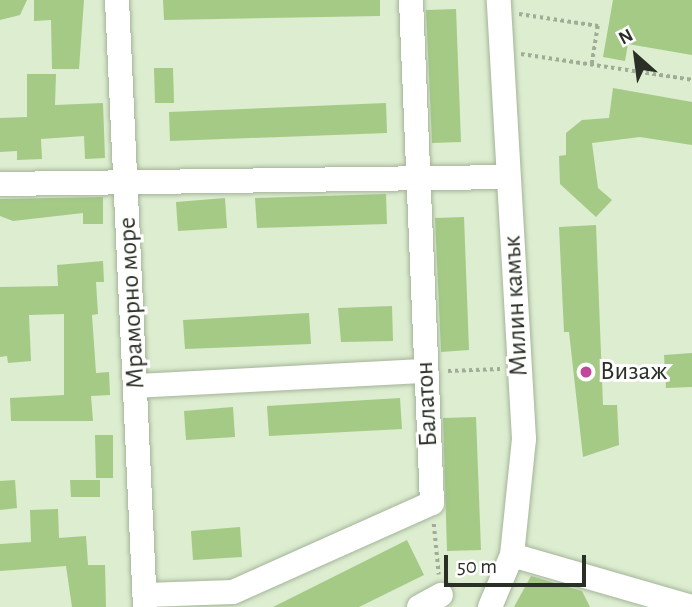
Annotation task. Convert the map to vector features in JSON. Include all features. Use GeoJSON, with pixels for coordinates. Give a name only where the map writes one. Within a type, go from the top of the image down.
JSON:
{"type":"FeatureCollection","features":[{"type":"Feature","properties":{"kind":"street","name":"Мраморно море"},"geometry":{"type":"LineString","coordinates":[[117,0],[145,601]]}},
{"type":"Feature","properties":{"kind":"street","name":"Балатон"},"geometry":{"type":"LineString","coordinates":[[411,0],[432,502]]}},
{"type":"Feature","properties":{"kind":"street","name":"Милин камък"},"geometry":{"type":"LineString","coordinates":[[490,607],[512,555],[523,500],[520,368],[499,5]]}},
{"type":"Feature","properties":{"kind":"street"},"geometry":{"type":"LineString","coordinates":[[0,184],[508,177]]}},
{"type":"Feature","properties":{"kind":"street"},"geometry":{"type":"LineString","coordinates":[[136,386],[425,371]]}},
{"type":"Feature","properties":{"kind":"street"},"geometry":{"type":"LineString","coordinates":[[145,601],[233,592],[432,502]]}},
{"type":"Feature","properties":{"kind":"street"},"geometry":{"type":"LineString","coordinates":[[512,555],[692,607]]}},
{"type":"Feature","properties":{"kind":"street"},"geometry":{"type":"LineString","coordinates":[[419,607],[441,595]]}},
{"type":"Feature","properties":{"kind":"path"},"geometry":{"type":"LineString","coordinates":[[499,5],[598,26],[592,65]]}},
{"type":"Feature","properties":{"kind":"path"},"geometry":{"type":"LineString","coordinates":[[502,51],[692,80]]}},
{"type":"Feature","properties":{"kind":"path"},"geometry":{"type":"LineString","coordinates":[[425,371],[520,368]]}},
{"type":"Feature","properties":{"kind":"path"},"geometry":{"type":"LineString","coordinates":[[432,502],[441,595]]}},
{"type":"Feature","properties":{"kind":"building"},"geometry":{"type":"Polygon","coordinates":[[[0,0],[27,0],[20,15],[0,20],[0,0]]]}},
{"type":"Feature","properties":{"kind":"building"},"geometry":{"type":"Polygon","coordinates":[[[34,0],[84,0],[79,69],[52,69],[51,20],[34,21],[34,0]]]}},
{"type":"Feature","properties":{"kind":"building"},"geometry":{"type":"Polygon","coordinates":[[[163,0],[380,0],[380,16],[164,20],[163,0]]]}},
{"type":"Feature","properties":{"kind":"building"},"geometry":{"type":"Polygon","coordinates":[[[613,0],[692,0],[692,55],[628,44],[625,61],[603,57],[613,0]]]}},
{"type":"Feature","properties":{"kind":"building"},"geometry":{"type":"Polygon","coordinates":[[[456,9],[461,142],[432,143],[426,10],[456,9]]]}},
{"type":"Feature","properties":{"kind":"building"},"geometry":{"type":"Polygon","coordinates":[[[154,68],[173,68],[174,103],[155,103],[154,68]]]}},
{"type":"Feature","properties":{"kind":"building"},"geometry":{"type":"Polygon","coordinates":[[[27,74],[56,74],[55,105],[103,103],[105,158],[85,159],[84,136],[41,139],[42,159],[17,160],[17,151],[0,152],[0,118],[27,117],[27,74]]]}},
{"type":"Feature","properties":{"kind":"building"},"geometry":{"type":"Polygon","coordinates":[[[613,88],[692,102],[692,145],[640,137],[592,143],[598,188],[612,200],[596,217],[560,184],[559,156],[566,155],[566,133],[582,120],[609,118],[613,88]]]}},
{"type":"Feature","properties":{"kind":"building"},"geometry":{"type":"Polygon","coordinates":[[[386,103],[387,133],[170,141],[169,112],[386,103]]]}},
{"type":"Feature","properties":{"kind":"building"},"geometry":{"type":"Polygon","coordinates":[[[386,194],[387,224],[257,228],[255,198],[386,194]]]}},
{"type":"Feature","properties":{"kind":"building"},"geometry":{"type":"Polygon","coordinates":[[[103,197],[103,224],[83,224],[83,213],[13,221],[0,216],[0,199],[103,197]]]}},
{"type":"Feature","properties":{"kind":"building"},"geometry":{"type":"Polygon","coordinates":[[[225,198],[227,228],[178,231],[176,202],[225,198]]]}},
{"type":"Feature","properties":{"kind":"building"},"geometry":{"type":"Polygon","coordinates":[[[464,217],[469,350],[441,352],[435,218],[464,217]]]}},
{"type":"Feature","properties":{"kind":"building"},"geometry":{"type":"Polygon","coordinates":[[[596,225],[603,405],[617,405],[619,445],[583,457],[569,332],[564,332],[559,227],[596,225]]]}},
{"type":"Feature","properties":{"kind":"building"},"geometry":{"type":"Polygon","coordinates":[[[103,261],[104,282],[96,282],[98,314],[92,315],[96,373],[109,372],[110,395],[91,396],[93,421],[11,421],[10,398],[64,395],[64,314],[29,315],[31,361],[8,363],[7,356],[0,357],[0,287],[58,286],[57,265],[103,261]]]}},
{"type":"Feature","properties":{"kind":"building"},"geometry":{"type":"Polygon","coordinates":[[[392,306],[393,341],[341,342],[338,308],[392,306]]]}},
{"type":"Feature","properties":{"kind":"building"},"geometry":{"type":"Polygon","coordinates":[[[309,313],[311,344],[185,349],[183,320],[309,313]]]}},
{"type":"Feature","properties":{"kind":"building"},"geometry":{"type":"Polygon","coordinates":[[[692,353],[692,387],[666,388],[664,355],[692,353]]]}},
{"type":"Feature","properties":{"kind":"building"},"geometry":{"type":"Polygon","coordinates":[[[400,398],[402,429],[269,436],[267,406],[400,398]]]}},
{"type":"Feature","properties":{"kind":"building"},"geometry":{"type":"Polygon","coordinates":[[[233,407],[235,437],[186,440],[184,411],[233,407]]]}},
{"type":"Feature","properties":{"kind":"building"},"geometry":{"type":"Polygon","coordinates":[[[476,417],[481,550],[447,551],[443,418],[476,417]]]}},
{"type":"Feature","properties":{"kind":"building"},"geometry":{"type":"Polygon","coordinates":[[[95,435],[113,435],[113,478],[96,478],[95,435]]]}},
{"type":"Feature","properties":{"kind":"building"},"geometry":{"type":"Polygon","coordinates":[[[15,480],[17,508],[0,510],[0,481],[15,480]]]}},
{"type":"Feature","properties":{"kind":"building"},"geometry":{"type":"Polygon","coordinates":[[[70,480],[100,480],[100,497],[71,497],[70,480]]]}},
{"type":"Feature","properties":{"kind":"building"},"geometry":{"type":"Polygon","coordinates":[[[58,509],[59,538],[86,536],[88,565],[105,565],[106,607],[72,607],[66,566],[0,571],[0,544],[31,542],[30,510],[58,509]]]}},
{"type":"Feature","properties":{"kind":"building"},"geometry":{"type":"Polygon","coordinates":[[[240,527],[242,557],[193,560],[191,531],[240,527]]]}},
{"type":"Feature","properties":{"kind":"building"},"geometry":{"type":"Polygon","coordinates":[[[407,540],[424,575],[359,607],[273,607],[407,540]]]}},
{"type":"Feature","properties":{"kind":"building"},"geometry":{"type":"Polygon","coordinates":[[[531,576],[582,591],[590,607],[514,607],[531,576]]]}},
{"type":"Feature","properties":{"kind":"place","name":"Визаж"},"geometry":{"type":"Point","coordinates":[586,372]}}]}
